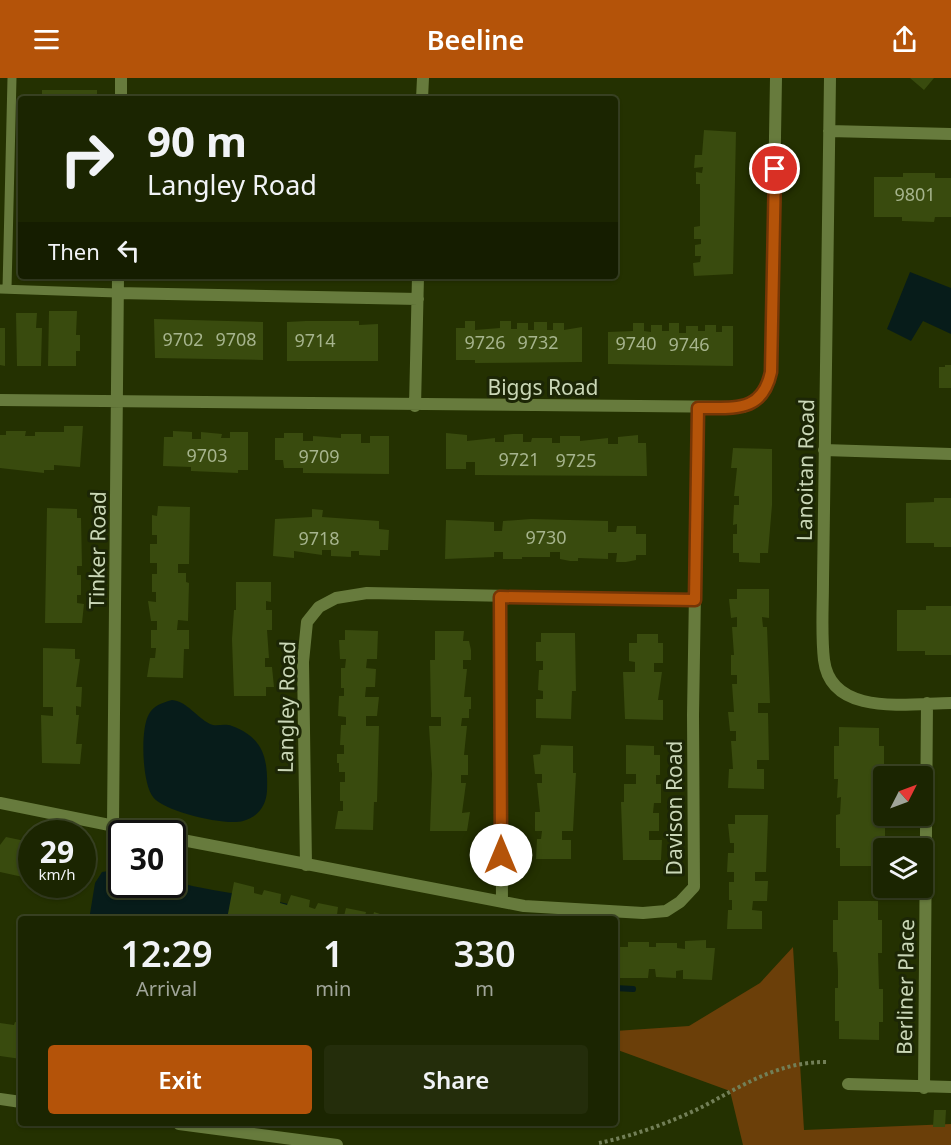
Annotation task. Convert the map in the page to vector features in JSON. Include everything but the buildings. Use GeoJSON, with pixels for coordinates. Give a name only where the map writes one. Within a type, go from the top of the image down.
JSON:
{"type":"FeatureCollection","features":[{"type":"Feature","properties":{"kind":"street"},"geometry":{"type":"LineString","coordinates":[[121,78],[121,96]]}},
{"type":"Feature","properties":{"kind":"street"},"geometry":{"type":"LineString","coordinates":[[422,96],[423,78]]}},
{"type":"Feature","properties":{"kind":"street","name":"Biggs Road"},"geometry":{"type":"LineString","coordinates":[[0,400],[415,406],[743,407],[758,400],[767,389],[771,372],[776,78]]}},
{"type":"Feature","properties":{"kind":"street","name":"Lanoitan Road"},"geometry":{"type":"LineString","coordinates":[[830,78],[824,450],[824,662],[830,679],[839,690],[864,702],[951,704]]}},
{"type":"Feature","properties":{"kind":"street"},"geometry":{"type":"LineString","coordinates":[[829,131],[951,134]]}},
{"type":"Feature","properties":{"kind":"street","name":"Tinker Road"},"geometry":{"type":"LineString","coordinates":[[113,820],[118,279]]}},
{"type":"Feature","properties":{"kind":"street"},"geometry":{"type":"LineString","coordinates":[[415,406],[418,279]]}},
{"type":"Feature","properties":{"kind":"street"},"geometry":{"type":"LineString","coordinates":[[117,293],[418,299]]}},
{"type":"Feature","properties":{"kind":"street","name":"Davison Road"},"geometry":{"type":"LineString","coordinates":[[186,841],[524,906],[643,914],[666,911],[680,902],[694,887],[698,408]]}},
{"type":"Feature","properties":{"kind":"street"},"geometry":{"type":"LineString","coordinates":[[824,450],[951,454]]}},
{"type":"Feature","properties":{"kind":"street","name":"Langley Road"},"geometry":{"type":"LineString","coordinates":[[306,865],[303,662],[307,622],[319,607],[336,598],[366,593],[695,600]]}},
{"type":"Feature","properties":{"kind":"street"},"geometry":{"type":"LineString","coordinates":[[500,597],[502,902]]}},
{"type":"Feature","properties":{"kind":"street","name":"Berliner Place"},"geometry":{"type":"LineString","coordinates":[[848,1083],[924,1088],[927,703]]}},
{"type":"Feature","properties":{"kind":"street"},"geometry":{"type":"LineString","coordinates":[[0,803],[108,824]]}},
{"type":"Feature","properties":{"kind":"street"},"geometry":{"type":"LineString","coordinates":[[924,1088],[951,1087]]}},
{"type":"Feature","properties":{"kind":"street"},"geometry":{"type":"LineString","coordinates":[[0,1099],[18,1102]]}},
{"type":"Feature","properties":{"kind":"street"},"geometry":{"type":"LineString","coordinates":[[194,1126],[337,1145]]}},
{"type":"Feature","properties":{"kind":"lane"},"geometry":{"type":"LineString","coordinates":[[12,78],[4,289],[117,293]]}},
{"type":"Feature","properties":{"kind":"path"},"geometry":{"type":"LineString","coordinates":[[599,1143],[622,1138],[702,1107],[750,1079],[807,1061],[829,1062]]}},
{"type":"Feature","properties":{"kind":"shaded area"},"geometry":{"type":"Polygon","coordinates":[[[793,947],[804,1130],[951,1124],[951,1145],[743,1145],[730,1091],[618,1050],[618,1031],[689,1026],[760,983],[793,947]]]}},
{"type":"Feature","properties":{"kind":"water"},"geometry":{"type":"Polygon","coordinates":[[[910,272],[951,288],[951,334],[923,321],[911,341],[887,329],[910,272]]]}},
{"type":"Feature","properties":{"kind":"water"},"geometry":{"type":"Polygon","coordinates":[[[172,700],[183,704],[210,724],[229,725],[243,731],[258,744],[267,770],[267,791],[263,806],[253,817],[235,822],[210,820],[169,808],[153,797],[146,780],[144,731],[153,708],[172,700]]]}},
{"type":"Feature","properties":{"kind":"water"},"geometry":{"type":"Polygon","coordinates":[[[108,871],[108,898],[186,898],[186,884],[300,907],[306,916],[90,916],[93,898],[96,898],[96,881],[102,872],[108,871]]]}},
{"type":"Feature","properties":{"kind":"waterway"},"geometry":{"type":"LineString","coordinates":[[618,988],[633,989]]}},
{"type":"Feature","properties":{"kind":"route"},"geometry":{"type":"LineString","coordinates":[[501,855],[500,597],[695,600],[698,408],[743,407],[758,400],[767,389],[771,372],[775,169]]}}]}
